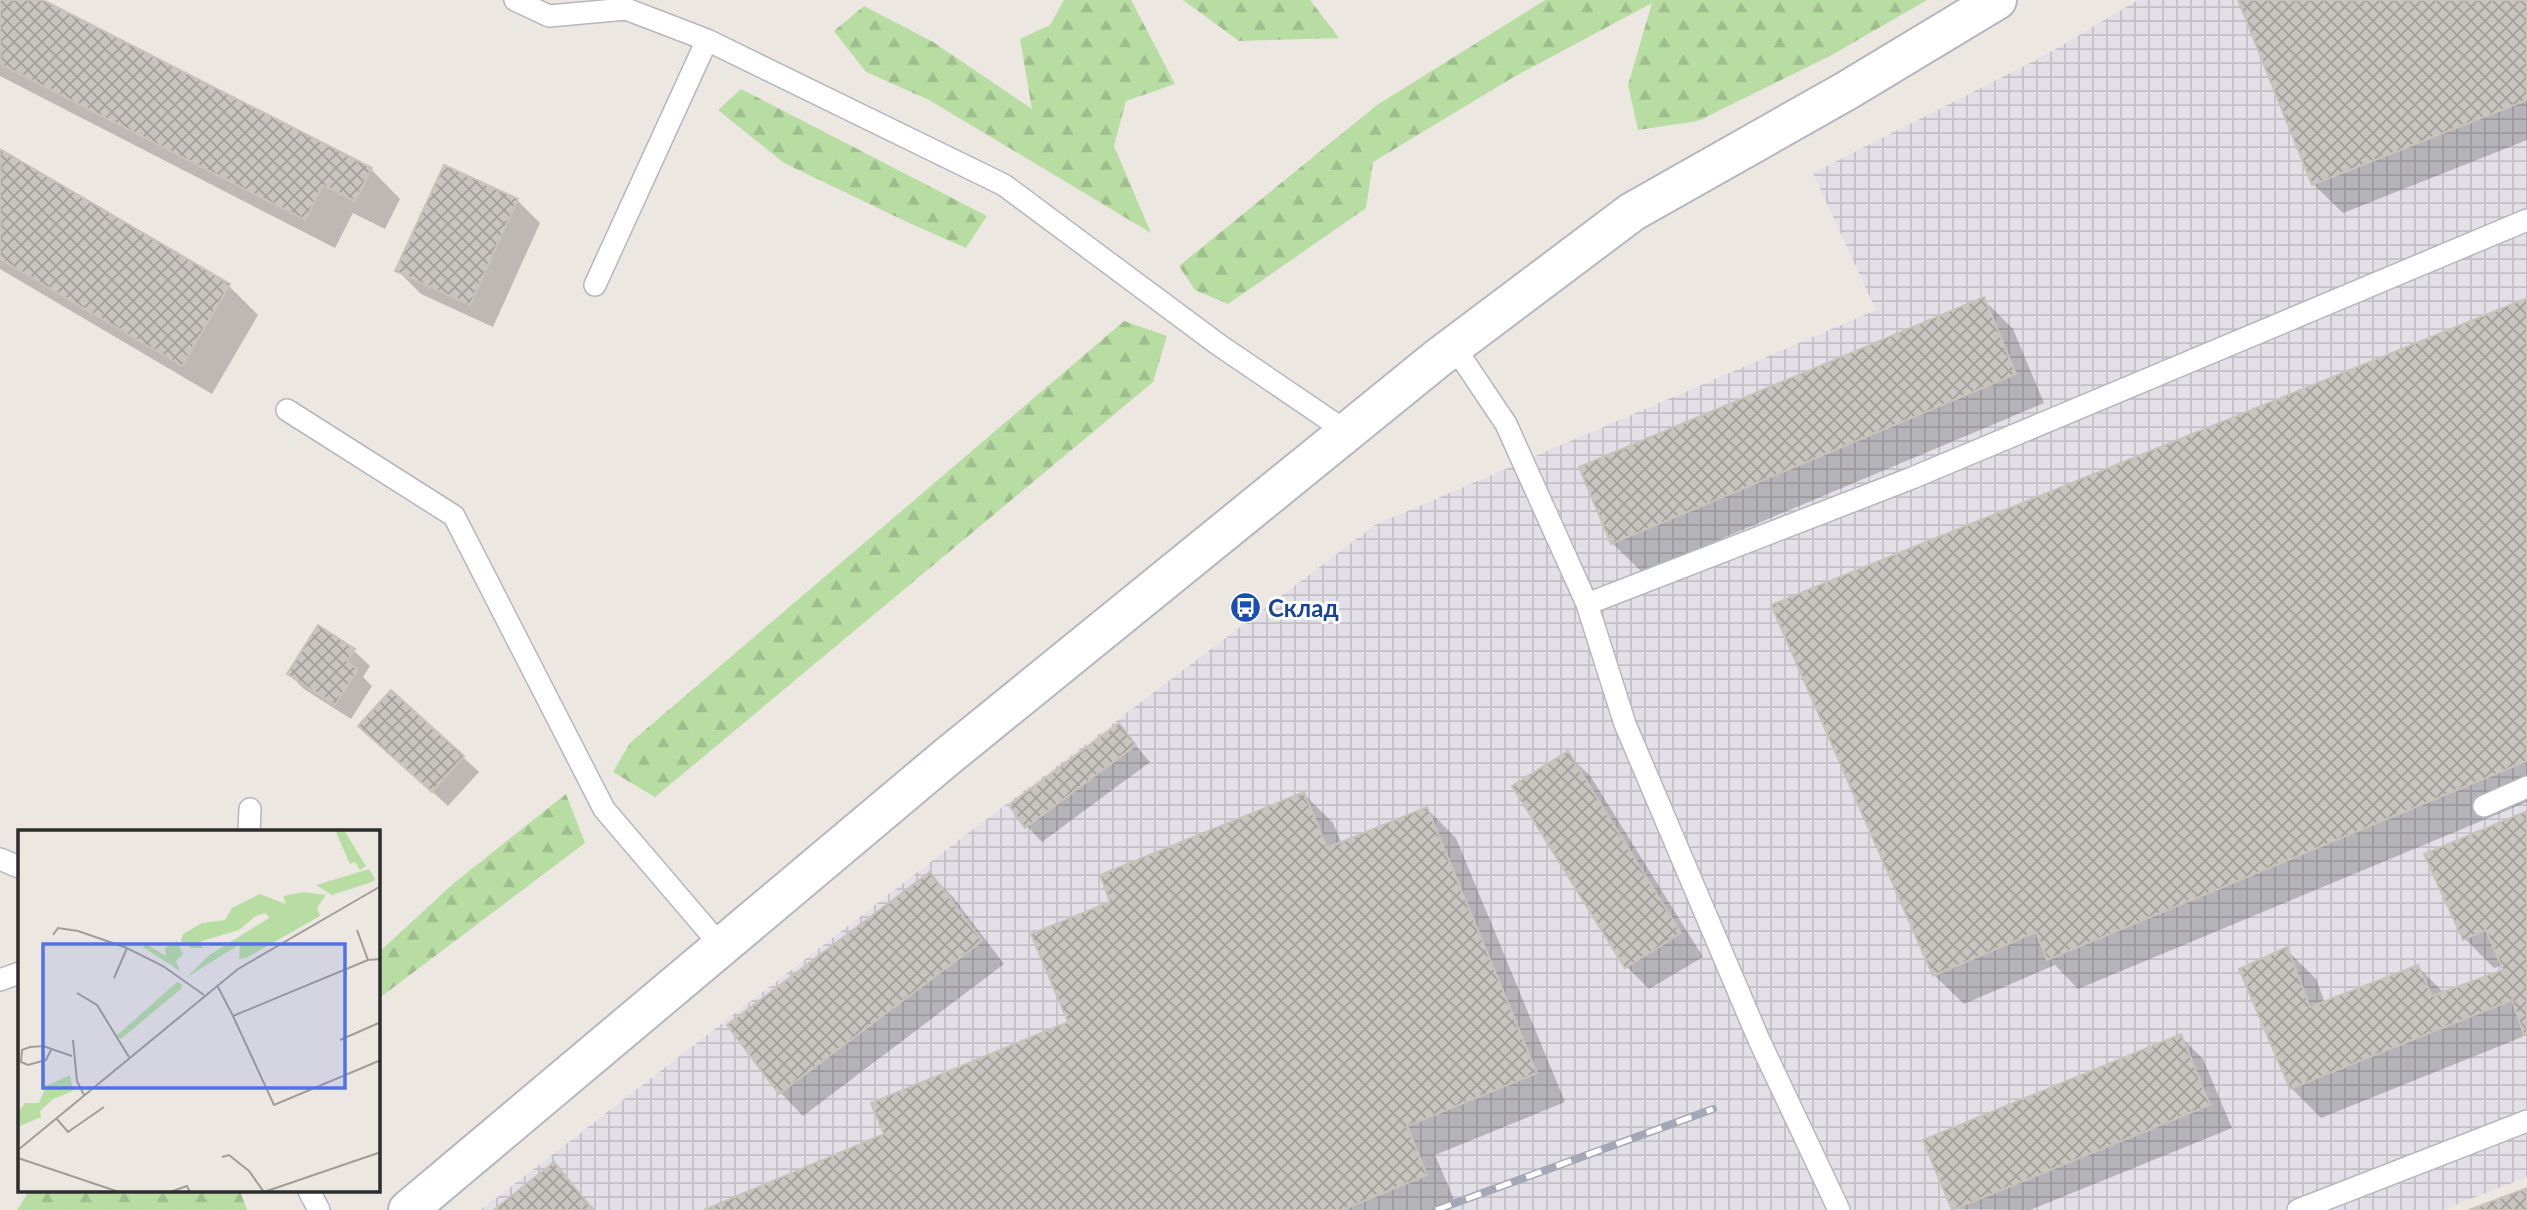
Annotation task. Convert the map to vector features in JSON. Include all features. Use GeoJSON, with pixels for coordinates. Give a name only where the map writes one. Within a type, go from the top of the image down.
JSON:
{"type":"FeatureCollection","features":[{"type":"Feature","properties":{"kind":"street"},"geometry":{"type":"LineString","coordinates":[[408,1210],[948,756],[1438,358],[1455,348],[1632,212],[1846,91],[1997,0]]}},
{"type":"Feature","properties":{"kind":"lane"},"geometry":{"type":"LineString","coordinates":[[515,0],[549,16],[626,9],[707,40],[1004,185],[1219,345],[1347,432]]}},
{"type":"Feature","properties":{"kind":"lane"},"geometry":{"type":"LineString","coordinates":[[595,285],[707,40]]}},
{"type":"Feature","properties":{"kind":"lane"},"geometry":{"type":"LineString","coordinates":[[1587,604],[1912,478],[2527,220]]}},
{"type":"Feature","properties":{"kind":"lane"},"geometry":{"type":"LineString","coordinates":[[1455,348],[1506,424],[1587,604],[1625,724],[1759,1040],[1839,1210]]}},
{"type":"Feature","properties":{"kind":"lane"},"geometry":{"type":"LineString","coordinates":[[287,410],[454,516],[604,809],[722,946]]}},
{"type":"Feature","properties":{"kind":"lane"},"geometry":{"type":"LineString","coordinates":[[2484,806],[2527,787]]}},
{"type":"Feature","properties":{"kind":"lane"},"geometry":{"type":"LineString","coordinates":[[249,830],[250,809]]}},
{"type":"Feature","properties":{"kind":"lane"},"geometry":{"type":"LineString","coordinates":[[0,859],[18,867]]}},
{"type":"Feature","properties":{"kind":"lane"},"geometry":{"type":"LineString","coordinates":[[0,980],[18,973]]}},
{"type":"Feature","properties":{"kind":"lane"},"geometry":{"type":"LineString","coordinates":[[2298,1210],[2527,1121]]}},
{"type":"Feature","properties":{"kind":"lane"},"geometry":{"type":"LineString","coordinates":[[310,1192],[319,1210]]}},
{"type":"Feature","properties":{"kind":"shaded area"},"geometry":{"type":"Polygon","coordinates":[[[2138,0],[2527,0],[2527,1177],[2442,1210],[481,1210],[959,840],[1375,525],[1876,310],[1813,173],[2044,56],[2138,0]]]}},
{"type":"Feature","properties":{"kind":"green space"},"geometry":{"type":"Polygon","coordinates":[[[1064,0],[1131,0],[1175,84],[1126,101],[1114,146],[1151,233],[929,100],[866,72],[834,31],[864,6],[933,42],[1032,109],[1020,39],[1050,25],[1064,0]]]}},
{"type":"Feature","properties":{"kind":"green space"},"geometry":{"type":"Polygon","coordinates":[[[1183,0],[1310,0],[1339,38],[1239,41],[1183,0]]]}},
{"type":"Feature","properties":{"kind":"green space"},"geometry":{"type":"Polygon","coordinates":[[[1545,0],[1927,0],[1830,56],[1698,121],[1638,130],[1628,85],[1652,3],[1512,78],[1373,162],[1366,208],[1228,304],[1195,290],[1179,266],[1377,105],[1545,0]]]}},
{"type":"Feature","properties":{"kind":"green space"},"geometry":{"type":"Polygon","coordinates":[[[741,89],[987,216],[966,248],[784,163],[718,110],[741,89]]]}},
{"type":"Feature","properties":{"kind":"green space"},"geometry":{"type":"Polygon","coordinates":[[[1124,321],[1167,336],[1153,382],[655,797],[613,772],[630,743],[1124,321]]]}},
{"type":"Feature","properties":{"kind":"green space"},"geometry":{"type":"Polygon","coordinates":[[[566,794],[585,843],[380,997],[380,951],[454,883],[566,794]]]}},
{"type":"Feature","properties":{"kind":"green space"},"geometry":{"type":"Polygon","coordinates":[[[28,1192],[240,1192],[247,1210],[17,1210],[28,1192]]]}},
{"type":"Feature","properties":{"kind":"building"},"geometry":{"type":"Polygon","coordinates":[[[0,0],[43,0],[372,168],[355,201],[323,185],[305,220],[0,64],[0,0]]]}},
{"type":"Feature","properties":{"kind":"building"},"geometry":{"type":"Polygon","coordinates":[[[2238,0],[2527,0],[2527,100],[2312,185],[2238,0]]]}},
{"type":"Feature","properties":{"kind":"building"},"geometry":{"type":"Polygon","coordinates":[[[0,149],[230,284],[182,366],[0,259],[0,149]]]}},
{"type":"Feature","properties":{"kind":"building"},"geometry":{"type":"Polygon","coordinates":[[[444,165],[518,199],[470,305],[395,271],[444,165]]]}},
{"type":"Feature","properties":{"kind":"building"},"geometry":{"type":"Polygon","coordinates":[[[1984,297],[2016,374],[1611,544],[1579,467],[1984,297]]]}},
{"type":"Feature","properties":{"kind":"building"},"geometry":{"type":"Polygon","coordinates":[[[2527,298],[2527,761],[2047,960],[2036,932],[1933,976],[1771,605],[2527,298]]]}},
{"type":"Feature","properties":{"kind":"building"},"geometry":{"type":"Polygon","coordinates":[[[318,625],[355,649],[347,662],[358,669],[335,705],[287,674],[318,625]]]}},
{"type":"Feature","properties":{"kind":"building"},"geometry":{"type":"Polygon","coordinates":[[[391,690],[464,756],[432,792],[358,726],[391,690]]]}},
{"type":"Feature","properties":{"kind":"building"},"geometry":{"type":"Polygon","coordinates":[[[1119,723],[1136,745],[1025,828],[1009,805],[1119,723]]]}},
{"type":"Feature","properties":{"kind":"building"},"geometry":{"type":"Polygon","coordinates":[[[1568,751],[1681,933],[1625,968],[1512,786],[1568,751]]]}},
{"type":"Feature","properties":{"kind":"building"},"geometry":{"type":"Polygon","coordinates":[[[1304,792],[1327,848],[1427,807],[1537,1073],[1407,1126],[1427,1175],[1342,1210],[704,1210],[884,1134],[871,1103],[1068,1022],[1031,934],[1110,902],[1100,875],[1304,792]]]}},
{"type":"Feature","properties":{"kind":"building"},"geometry":{"type":"Polygon","coordinates":[[[2527,811],[2527,1034],[2524,1035],[2512,1000],[2290,1089],[2239,969],[2287,947],[2310,1007],[2418,965],[2432,996],[2503,970],[2486,930],[2463,940],[2424,854],[2527,811]]]}},
{"type":"Feature","properties":{"kind":"building"},"geometry":{"type":"Polygon","coordinates":[[[930,872],[982,941],[779,1094],[727,1025],[930,872]]]}},
{"type":"Feature","properties":{"kind":"building"},"geometry":{"type":"Polygon","coordinates":[[[2181,1034],[2210,1105],[1952,1210],[1923,1140],[2181,1034]]]}},
{"type":"Feature","properties":{"kind":"building"},"geometry":{"type":"Polygon","coordinates":[[[554,1162],[593,1210],[494,1210],[554,1162]]]}},
{"type":"Feature","properties":{"kind":"building"},"geometry":{"type":"Polygon","coordinates":[[[2527,1188],[2527,1210],[2469,1210],[2527,1188]]]}},
{"type":"Feature","properties":{"kind":"railway"},"geometry":{"type":"LineString","coordinates":[[1436,1210],[1713,1109]]}},
{"type":"Feature","properties":{"kind":"place","name":"Склад"},"geometry":{"type":"Point","coordinates":[1245,607]}}]}
